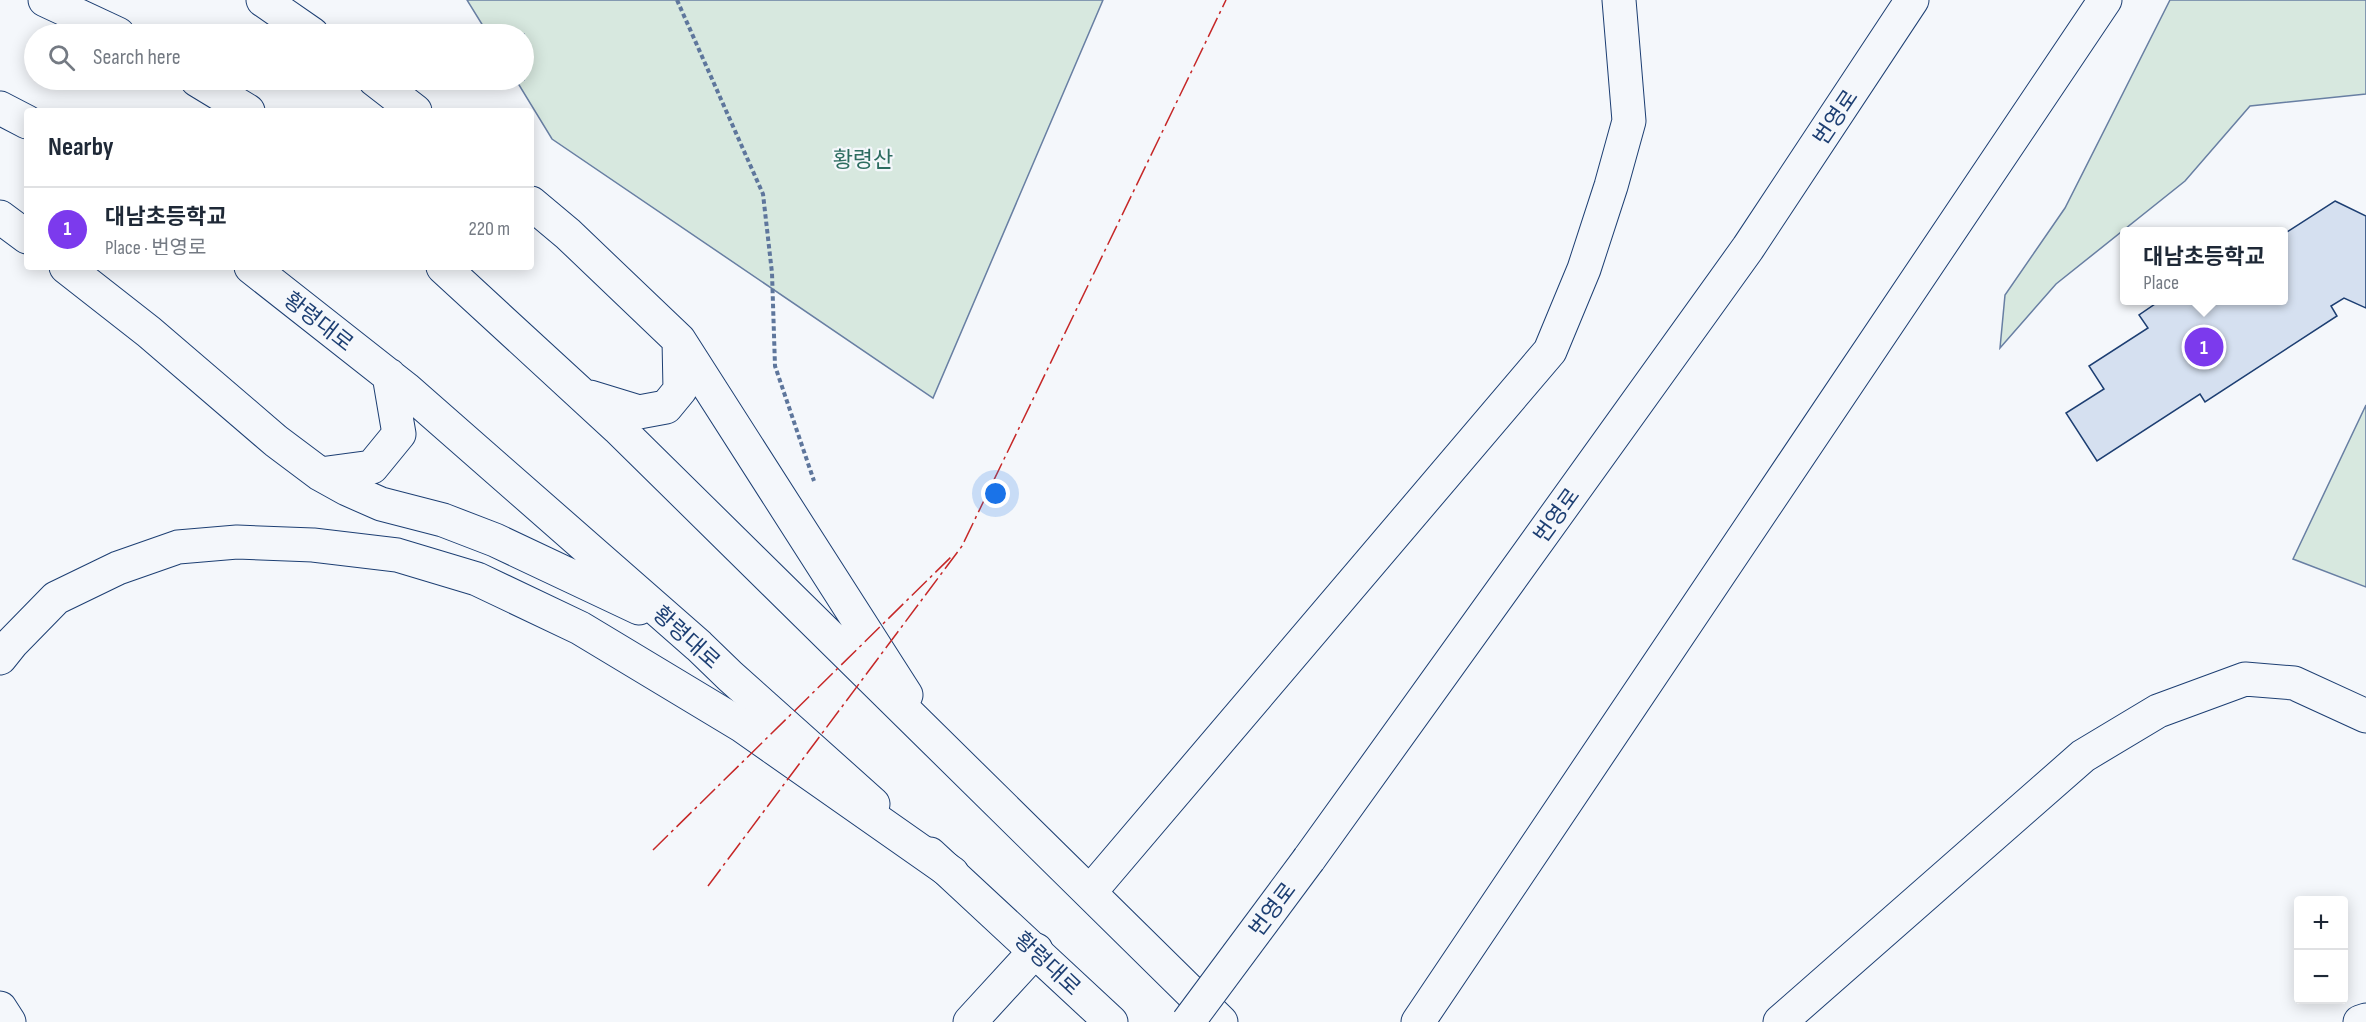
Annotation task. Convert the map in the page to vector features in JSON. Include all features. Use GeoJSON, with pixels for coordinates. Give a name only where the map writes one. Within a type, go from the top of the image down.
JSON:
{"type":"FeatureCollection","features":[{"type":"Feature","properties":{"kind":"main road"},"geometry":{"type":"LineString","coordinates":[[45,0],[97,24]]}},
{"type":"Feature","properties":{"kind":"main road"},"geometry":{"type":"LineString","coordinates":[[263,0],[298,24]]}},
{"type":"Feature","properties":{"kind":"main road"},"geometry":{"type":"LineString","coordinates":[[1089,892],[1550,351],[1584,269],[1629,121],[1618,0]]}},
{"type":"Feature","properties":{"kind":"main road","name":"번영로"},"geometry":{"type":"LineString","coordinates":[[1188,1022],[1309,859],[1748,248],[1912,0]]}},
{"type":"Feature","properties":{"kind":"main road"},"geometry":{"type":"LineString","coordinates":[[1418,1022],[2105,0]]}},
{"type":"Feature","properties":{"kind":"main road"},"geometry":{"type":"LineString","coordinates":[[213,90],[243,108]]}},
{"type":"Feature","properties":{"kind":"main road"},"geometry":{"type":"LineString","coordinates":[[388,90],[411,108]]}},
{"type":"Feature","properties":{"kind":"main road"},"geometry":{"type":"LineString","coordinates":[[0,108],[24,120]]}},
{"type":"Feature","properties":{"kind":"main road"},"geometry":{"type":"LineString","coordinates":[[534,206],[568,234],[679,340],[938,744]]}},
{"type":"Feature","properties":{"kind":"main road"},"geometry":{"type":"LineString","coordinates":[[0,217],[24,235]]}},
{"type":"Feature","properties":{"kind":"main road"},"geometry":{"type":"LineString","coordinates":[[70,270],[149,332],[276,441],[320,474],[381,504],[443,520],[495,540],[641,609],[699,646]]}},
{"type":"Feature","properties":{"kind":"main road","name":"황령대로"},"geometry":{"type":"LineString","coordinates":[[255,270],[389,375],[699,646],[1036,950],[1111,1022]]}},
{"type":"Feature","properties":{"kind":"main road"},"geometry":{"type":"LineString","coordinates":[[446,270],[583,395],[1221,1022]]}},
{"type":"Feature","properties":{"kind":"main road"},"geometry":{"type":"LineString","coordinates":[[583,395],[639,412],[666,407],[680,390],[679,340]]}},
{"type":"Feature","properties":{"kind":"main road"},"geometry":{"type":"LineString","coordinates":[[320,474],[372,467],[399,434],[389,375]]}},
{"type":"Feature","properties":{"kind":"main road"},"geometry":{"type":"LineString","coordinates":[[0,658],[56,598],[118,568],[178,547],[237,542],[313,544],[397,555],[477,579],[580,628],[741,725],[951,873]]}},
{"type":"Feature","properties":{"kind":"main road"},"geometry":{"type":"LineString","coordinates":[[1780,1022],[2083,756],[2158,711],[2245,679],[2294,683],[2366,716]]}},
{"type":"Feature","properties":{"kind":"main road"},"geometry":{"type":"LineString","coordinates":[[970,1022],[1036,950]]}},
{"type":"Feature","properties":{"kind":"main road"},"geometry":{"type":"LineString","coordinates":[[0,1008],[9,1022]]}},
{"type":"Feature","properties":{"kind":"main road"},"geometry":{"type":"LineString","coordinates":[[2360,1022],[2366,1020]]}},
{"type":"Feature","properties":{"kind":"path"},"geometry":{"type":"LineString","coordinates":[[677,0],[763,194],[772,273],[775,366],[816,488]]}},
{"type":"Feature","properties":{"kind":"green space","name":"황령산"},"geometry":{"type":"Polygon","coordinates":[[[467,0],[1103,0],[933,398],[552,139],[522,90],[534,90],[534,24],[482,24],[467,0]]]}},
{"type":"Feature","properties":{"kind":"green space"},"geometry":{"type":"Polygon","coordinates":[[[2170,0],[2366,0],[2366,94],[2250,106],[2185,181],[2127,227],[2120,227],[2120,233],[2056,284],[2000,348],[2005,295],[2065,208],[2170,0]]]}},
{"type":"Feature","properties":{"kind":"green space"},"geometry":{"type":"Polygon","coordinates":[[[2366,405],[2366,587],[2293,559],[2366,405]]]}},
{"type":"Feature","properties":{"kind":"building"},"geometry":{"type":"Polygon","coordinates":[[[2335,201],[2366,216],[2366,308],[2344,298],[2331,306],[2337,316],[2205,402],[2200,394],[2097,461],[2066,413],[2104,389],[2089,366],[2148,328],[2139,315],[2154,305],[2288,305],[2288,231],[2335,201]]]}},
{"type":"Feature","properties":{"kind":"power"},"geometry":{"type":"LineString","coordinates":[[708,886],[962,546],[1226,0]]}},
{"type":"Feature","properties":{"kind":"power"},"geometry":{"type":"LineString","coordinates":[[653,850],[952,556]]}},
{"type":"Feature","properties":{"kind":"place","name":"대남초등학교"},"geometry":{"type":"Point","coordinates":[2204,347]}}]}
